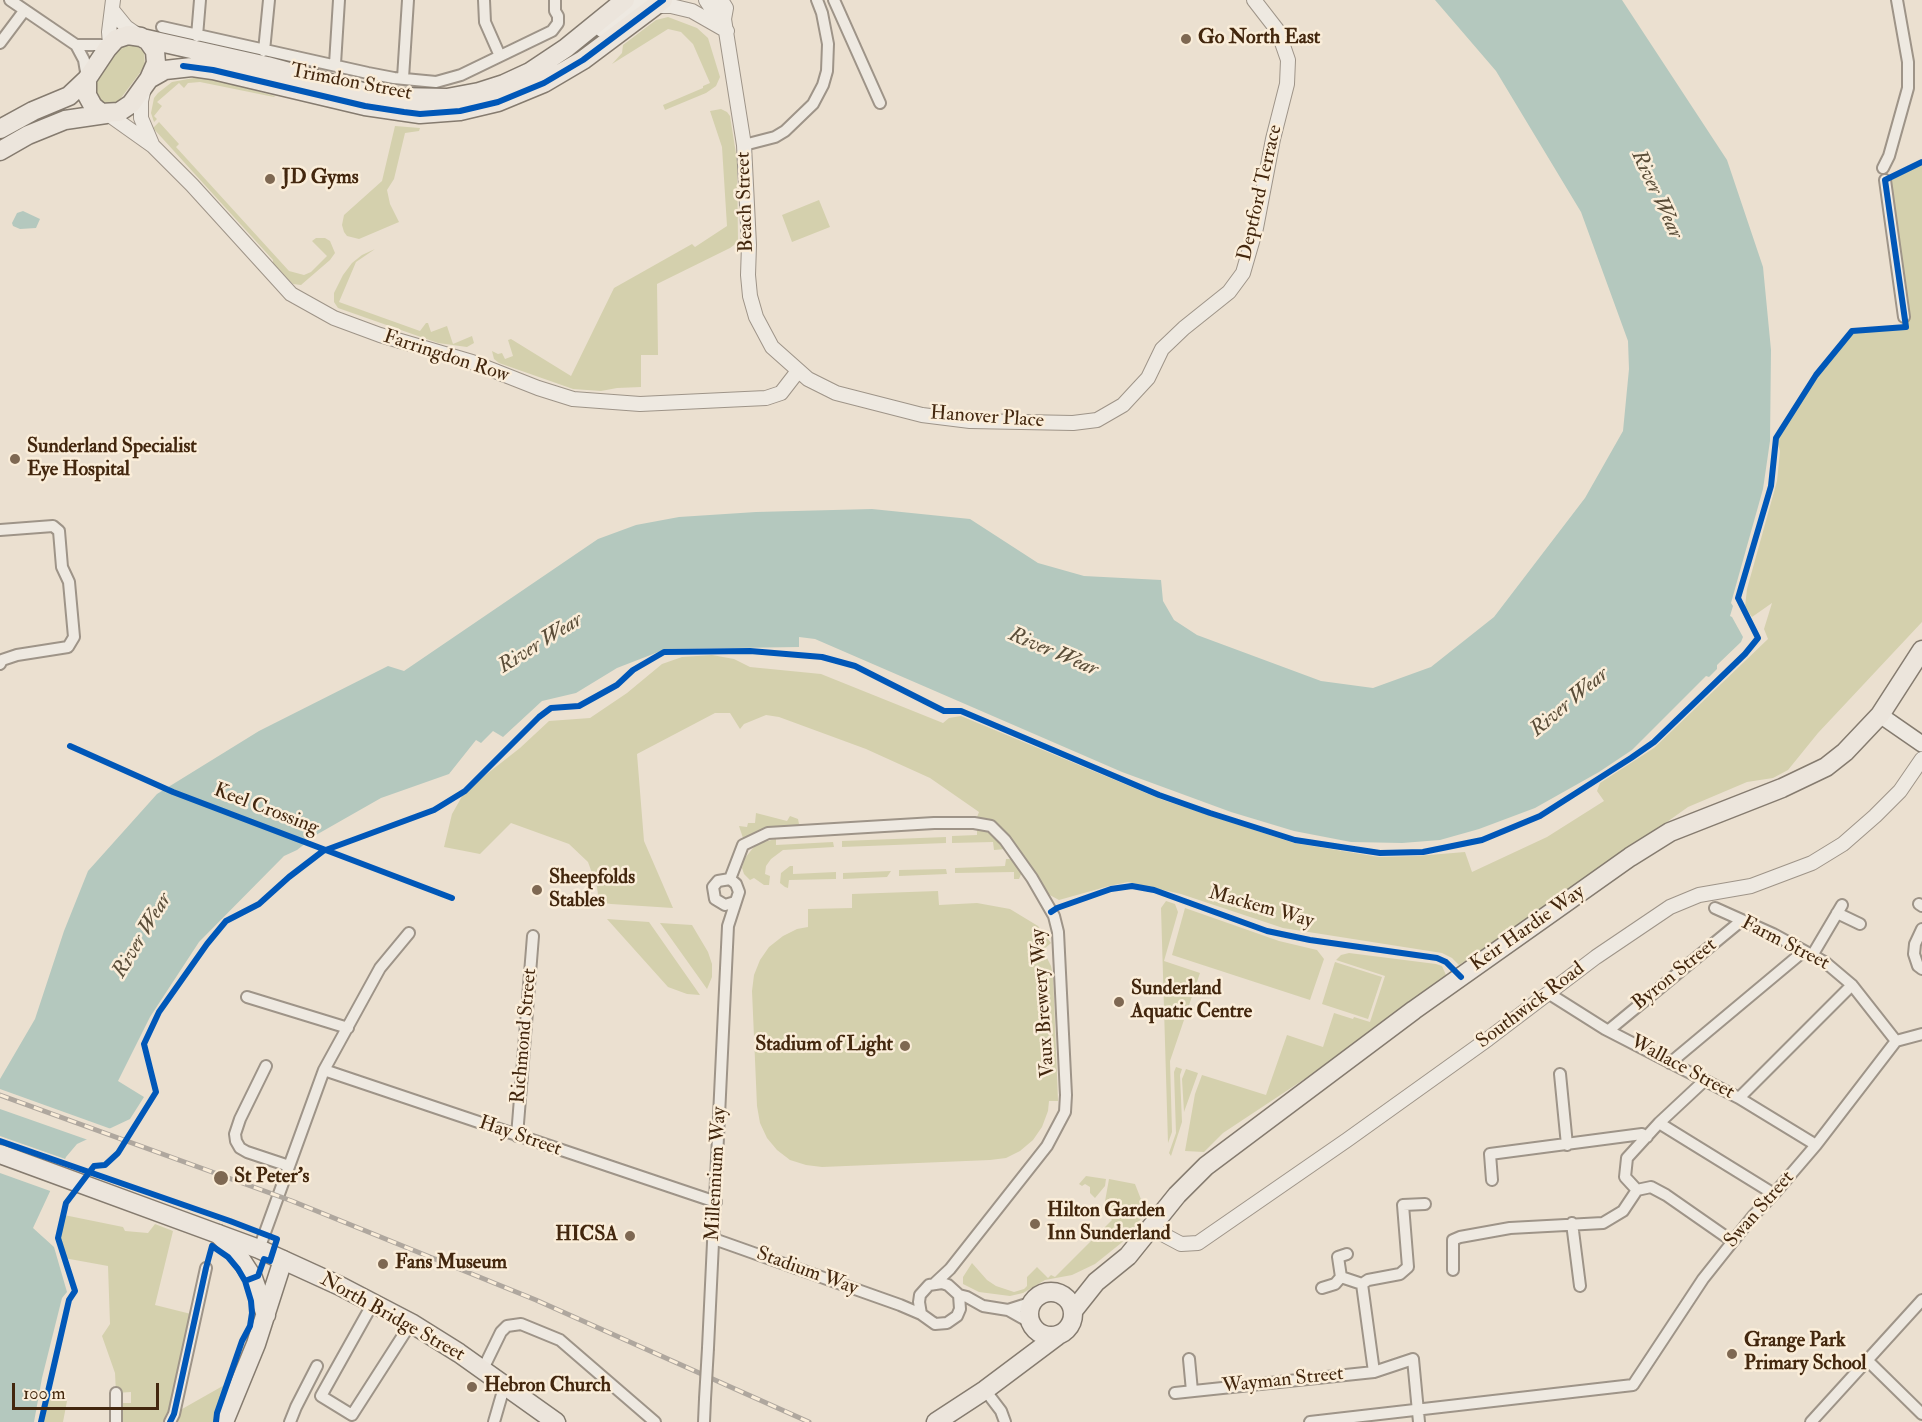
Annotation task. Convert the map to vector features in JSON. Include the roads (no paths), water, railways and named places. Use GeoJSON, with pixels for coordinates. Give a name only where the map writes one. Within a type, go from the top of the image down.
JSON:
{"type":"FeatureCollection","features":[{"type":"Feature","properties":{"kind":"main road","name":"Trimdon Street"},"geometry":{"type":"LineString","coordinates":[[141,38],[267,66],[370,94],[447,98],[496,87],[530,72],[566,48],[625,0]]}},
{"type":"Feature","properties":{"kind":"main road","name":"Trimdon Street"},"geometry":{"type":"LineString","coordinates":[[147,82],[165,70],[192,67],[384,109],[420,114],[460,111],[498,102],[544,82],[583,60],[654,2]]}},
{"type":"Feature","properties":{"kind":"main road"},"geometry":{"type":"LineString","coordinates":[[0,129],[33,111],[69,96],[87,79],[110,45],[122,37],[141,38],[152,45],[156,63],[147,82],[125,109],[65,120],[28,135],[0,151]]}},
{"type":"Feature","properties":{"kind":"main road"},"geometry":{"type":"LineString","coordinates":[[87,79],[86,89],[89,100],[97,110],[107,114]]}},
{"type":"Feature","properties":{"kind":"main road","name":"Keir Hardie Way"},"geometry":{"type":"LineString","coordinates":[[1095,1282],[1128,1256],[1177,1195],[1206,1166],[1414,1010],[1630,857],[1670,832],[1782,788],[1826,767],[1845,753],[1880,715],[1922,650]]}},
{"type":"Feature","properties":{"kind":"main road"},"geometry":{"type":"LineString","coordinates":[[1880,715],[1922,744]]}},
{"type":"Feature","properties":{"kind":"main road"},"geometry":{"type":"LineString","coordinates":[[1897,725],[1922,732]]}},
{"type":"Feature","properties":{"kind":"main road","name":"North Bridge Street"},"geometry":{"type":"LineString","coordinates":[[0,1154],[259,1249],[374,1303],[411,1323],[483,1369],[556,1422]]}},
{"type":"Feature","properties":{"kind":"main road"},"geometry":{"type":"LineString","coordinates":[[218,1234],[236,1252],[253,1278],[266,1315]]}},
{"type":"Feature","properties":{"kind":"main road"},"geometry":{"type":"LineString","coordinates":[[224,1422],[266,1315],[283,1260]]}},
{"type":"Feature","properties":{"kind":"main road"},"geometry":{"type":"LineString","coordinates":[[1024,1362],[1032,1325],[1029,1312],[1033,1302],[1042,1294],[1095,1282]]}},
{"type":"Feature","properties":{"kind":"main road"},"geometry":{"type":"LineString","coordinates":[[1073,1311],[1095,1282]]}},
{"type":"Feature","properties":{"kind":"main road"},"geometry":{"type":"LineString","coordinates":[[936,1422],[985,1390],[1068,1329],[1074,1317],[1073,1311],[1067,1299],[1055,1292]]}},
{"type":"Feature","properties":{"kind":"main road"},"geometry":{"type":"LineString","coordinates":[[1032,1325],[1043,1335],[1057,1336]]}},
{"type":"Feature","properties":{"kind":"street"},"geometry":{"type":"LineString","coordinates":[[10,0],[24,12],[76,45],[84,60],[87,79]]}},
{"type":"Feature","properties":{"kind":"street"},"geometry":{"type":"LineString","coordinates":[[197,36],[200,0]]}},
{"type":"Feature","properties":{"kind":"street"},"geometry":{"type":"LineString","coordinates":[[264,51],[269,0]]}},
{"type":"Feature","properties":{"kind":"street"},"geometry":{"type":"LineString","coordinates":[[334,64],[339,0]]}},
{"type":"Feature","properties":{"kind":"street"},"geometry":{"type":"LineString","coordinates":[[403,78],[408,0]]}},
{"type":"Feature","properties":{"kind":"street"},"geometry":{"type":"LineString","coordinates":[[484,0],[485,22],[500,56]]}},
{"type":"Feature","properties":{"kind":"street"},"geometry":{"type":"LineString","coordinates":[[162,27],[377,75],[436,82],[449,79],[500,56],[556,27],[558,16],[555,11],[555,0]]}},
{"type":"Feature","properties":{"kind":"street"},"geometry":{"type":"LineString","coordinates":[[706,0],[716,15],[725,11]]}},
{"type":"Feature","properties":{"kind":"street"},"geometry":{"type":"LineString","coordinates":[[744,145],[775,137],[785,131],[813,104],[823,85],[827,71],[828,44],[817,0]]}},
{"type":"Feature","properties":{"kind":"street"},"geometry":{"type":"LineString","coordinates":[[834,0],[880,102]]}},
{"type":"Feature","properties":{"kind":"street","name":"Deptford Terrace"},"geometry":{"type":"LineString","coordinates":[[1156,360],[1162,349],[1184,327],[1229,292],[1243,273],[1256,228],[1273,139],[1287,84],[1288,60],[1278,31],[1254,0]]}},
{"type":"Feature","properties":{"kind":"street"},"geometry":{"type":"LineString","coordinates":[[1883,168],[1889,156],[1908,88],[1908,62],[1897,0]]}},
{"type":"Feature","properties":{"kind":"street"},"geometry":{"type":"LineString","coordinates":[[566,48],[584,43],[654,2],[692,11],[725,11]]}},
{"type":"Feature","properties":{"kind":"street"},"geometry":{"type":"LineString","coordinates":[[76,45],[110,45],[113,5]]}},
{"type":"Feature","properties":{"kind":"street"},"geometry":{"type":"LineString","coordinates":[[113,5],[126,27],[141,38]]}},
{"type":"Feature","properties":{"kind":"street","name":"Beach Street"},"geometry":{"type":"LineString","coordinates":[[725,11],[744,145],[750,296],[763,333],[772,347],[798,371]]}},
{"type":"Feature","properties":{"kind":"street"},"geometry":{"type":"LineString","coordinates":[[0,43],[24,12]]}},
{"type":"Feature","properties":{"kind":"street","name":"Farringdon Row"},"geometry":{"type":"LineString","coordinates":[[147,82],[141,102],[141,118],[153,146]]}},
{"type":"Feature","properties":{"kind":"street","name":"Farringdon Row"},"geometry":{"type":"LineString","coordinates":[[107,114],[153,146],[291,294],[334,318],[380,335],[472,362],[537,388],[573,399],[640,404],[766,398],[781,393],[798,371]]}},
{"type":"Feature","properties":{"kind":"street"},"geometry":{"type":"LineString","coordinates":[[1885,180],[1904,316]]}},
{"type":"Feature","properties":{"kind":"street","name":"Hanover Place"},"geometry":{"type":"LineString","coordinates":[[798,371],[819,386],[836,393],[922,415],[970,421],[1073,423],[1097,420],[1123,405],[1148,378],[1156,360]]}},
{"type":"Feature","properties":{"kind":"street"},"geometry":{"type":"LineString","coordinates":[[0,530],[53,526],[59,531],[62,567],[69,582],[74,637],[68,647],[17,655],[2,660],[0,664]]}},
{"type":"Feature","properties":{"kind":"street","name":"Southwick Road"},"geometry":{"type":"LineString","coordinates":[[1151,1228],[1181,1244],[1198,1243],[1347,1140],[1596,957],[1686,899],[1751,886],[1812,863],[1843,844],[1900,791],[1919,765]]}},
{"type":"Feature","properties":{"kind":"street","name":"Vaux Brewery Way"},"geometry":{"type":"LineString","coordinates":[[730,879],[743,845],[768,832],[974,823],[991,826],[1005,840],[1032,878],[1054,916],[1058,932],[1065,1112],[1047,1146],[950,1269],[935,1283]]}},
{"type":"Feature","properties":{"kind":"street"},"geometry":{"type":"LineString","coordinates":[[730,879],[738,888],[738,895],[735,902],[728,905],[721,904],[713,896],[713,887],[718,881],[730,879]]}},
{"type":"Feature","properties":{"kind":"street","name":"Millennium Way"},"geometry":{"type":"LineString","coordinates":[[704,1422],[728,926],[735,902]]}},
{"type":"Feature","properties":{"kind":"street","name":"Millennium Way"},"geometry":{"type":"LineString","coordinates":[[721,904],[728,926]]}},
{"type":"Feature","properties":{"kind":"street","name":"Farm Street"},"geometry":{"type":"LineString","coordinates":[[1715,908],[1773,934],[1832,967],[1852,985],[1896,1041]]}},
{"type":"Feature","properties":{"kind":"street"},"geometry":{"type":"LineString","coordinates":[[1670,1063],[1808,952],[1840,909],[1860,924]]}},
{"type":"Feature","properties":{"kind":"street","name":"Byron Street"},"geometry":{"type":"LineString","coordinates":[[1609,1030],[1741,921]]}},
{"type":"Feature","properties":{"kind":"street"},"geometry":{"type":"LineString","coordinates":[[1922,929],[1915,944],[1914,954],[1918,966],[1922,969]]}},
{"type":"Feature","properties":{"kind":"street"},"geometry":{"type":"LineString","coordinates":[[259,1249],[324,1070],[380,968],[409,933]]}},
{"type":"Feature","properties":{"kind":"street","name":"Richmond Street"},"geometry":{"type":"LineString","coordinates":[[517,1136],[533,936]]}},
{"type":"Feature","properties":{"kind":"street"},"geometry":{"type":"LineString","coordinates":[[1739,1098],[1852,985]]}},
{"type":"Feature","properties":{"kind":"street","name":"Wallace Street"},"geometry":{"type":"LineString","coordinates":[[1548,993],[1576,1012],[1739,1098],[1816,1145]]}},
{"type":"Feature","properties":{"kind":"street"},"geometry":{"type":"LineString","coordinates":[[247,997],[348,1028]]}},
{"type":"Feature","properties":{"kind":"street"},"geometry":{"type":"LineString","coordinates":[[1896,1041],[1922,1034]]}},
{"type":"Feature","properties":{"kind":"street","name":"Swan Street"},"geometry":{"type":"LineString","coordinates":[[1418,1416],[1633,1385],[1703,1279],[1732,1241],[1816,1145],[1896,1041]]}},
{"type":"Feature","properties":{"kind":"street"},"geometry":{"type":"LineString","coordinates":[[266,1066],[240,1119],[235,1134],[236,1141],[240,1148],[247,1152],[289,1166]]}},
{"type":"Feature","properties":{"kind":"street","name":"Hay Street"},"geometry":{"type":"LineString","coordinates":[[324,1070],[716,1202]]}},
{"type":"Feature","properties":{"kind":"street"},"geometry":{"type":"LineString","coordinates":[[1560,1074],[1567,1145]]}},
{"type":"Feature","properties":{"kind":"street"},"geometry":{"type":"LineString","coordinates":[[1637,1190],[1624,1177],[1628,1158],[1659,1123],[1704,1081]]}},
{"type":"Feature","properties":{"kind":"street"},"geometry":{"type":"LineString","coordinates":[[1659,1123],[1774,1194]]}},
{"type":"Feature","properties":{"kind":"street"},"geometry":{"type":"LineString","coordinates":[[1492,1180],[1490,1154],[1642,1134],[1647,1137]]}},
{"type":"Feature","properties":{"kind":"street"},"geometry":{"type":"LineString","coordinates":[[1453,1270],[1453,1240],[1460,1237],[1510,1228],[1603,1223],[1623,1211],[1637,1190],[1651,1187],[1732,1241]]}},
{"type":"Feature","properties":{"kind":"street"},"geometry":{"type":"LineString","coordinates":[[1362,1284],[1368,1280],[1400,1274],[1408,1268],[1403,1205],[1425,1204]]}},
{"type":"Feature","properties":{"kind":"street"},"geometry":{"type":"LineString","coordinates":[[1572,1223],[1580,1286]]}},
{"type":"Feature","properties":{"kind":"street","name":"Stadium Way"},"geometry":{"type":"LineString","coordinates":[[714,1239],[900,1305],[940,1325],[953,1320],[965,1310],[983,1306]]}},
{"type":"Feature","properties":{"kind":"street"},"geometry":{"type":"LineString","coordinates":[[1322,1288],[1335,1284],[1341,1277],[1338,1257],[1347,1254]]}},
{"type":"Feature","properties":{"kind":"street"},"geometry":{"type":"LineString","coordinates":[[170,1422],[174,1414],[206,1268]]}},
{"type":"Feature","properties":{"kind":"street"},"geometry":{"type":"LineString","coordinates":[[948,1285],[950,1269]]}},
{"type":"Feature","properties":{"kind":"street"},"geometry":{"type":"LineString","coordinates":[[1341,1277],[1362,1284]]}},
{"type":"Feature","properties":{"kind":"street"},"geometry":{"type":"LineString","coordinates":[[900,1305],[920,1295],[935,1283],[948,1285],[958,1295],[983,1306],[1008,1310],[1032,1325]]}},
{"type":"Feature","properties":{"kind":"street"},"geometry":{"type":"LineString","coordinates":[[1362,1284],[1374,1372]]}},
{"type":"Feature","properties":{"kind":"street"},"geometry":{"type":"LineString","coordinates":[[920,1295],[921,1314]]}},
{"type":"Feature","properties":{"kind":"street"},"geometry":{"type":"LineString","coordinates":[[957,1316],[960,1309],[958,1295]]}},
{"type":"Feature","properties":{"kind":"street"},"geometry":{"type":"LineString","coordinates":[[1811,1422],[1922,1300]]}},
{"type":"Feature","properties":{"kind":"street"},"geometry":{"type":"LineString","coordinates":[[1008,1310],[1033,1302]]}},
{"type":"Feature","properties":{"kind":"street"},"geometry":{"type":"LineString","coordinates":[[374,1303],[321,1396],[352,1415],[411,1323]]}},
{"type":"Feature","properties":{"kind":"street"},"geometry":{"type":"LineString","coordinates":[[483,1369],[507,1326],[521,1324],[560,1340],[655,1422]]}},
{"type":"Feature","properties":{"kind":"street"},"geometry":{"type":"LineString","coordinates":[[1189,1359],[1192,1391]]}},
{"type":"Feature","properties":{"kind":"street","name":"Wayman Street"},"geometry":{"type":"LineString","coordinates":[[1175,1393],[1374,1372],[1413,1359],[1418,1416]]}},
{"type":"Feature","properties":{"kind":"street"},"geometry":{"type":"LineString","coordinates":[[1867,1360],[1922,1414]]}},
{"type":"Feature","properties":{"kind":"street"},"geometry":{"type":"LineString","coordinates":[[290,1422],[317,1366]]}},
{"type":"Feature","properties":{"kind":"street"},"geometry":{"type":"LineString","coordinates":[[494,1422],[505,1384]]}},
{"type":"Feature","properties":{"kind":"street"},"geometry":{"type":"LineString","coordinates":[[985,1390],[1001,1411],[1005,1422]]}},
{"type":"Feature","properties":{"kind":"street"},"geometry":{"type":"LineString","coordinates":[[116,1393],[116,1422]]}},
{"type":"Feature","properties":{"kind":"street"},"geometry":{"type":"LineString","coordinates":[[1310,1422],[1418,1416]]}},
{"type":"Feature","properties":{"kind":"water","name":"River Wear"},"geometry":{"type":"Polygon","coordinates":[[[1435,0],[1622,0],[1727,160],[1763,267],[1771,350],[1770,441],[1763,489],[1731,603],[1733,606],[1730,616],[1743,637],[1709,677],[1706,676],[1632,750],[1599,772],[1535,808],[1479,829],[1440,840],[1402,843],[1351,842],[1294,831],[1231,812],[1122,772],[815,639],[799,637],[799,647],[666,649],[617,668],[576,693],[542,701],[503,737],[493,731],[481,743],[476,740],[449,774],[381,798],[316,835],[297,850],[284,856],[199,942],[150,1017],[118,1081],[144,1097],[130,1119],[77,1144],[66,1157],[33,1228],[54,1247],[67,1292],[62,1298],[42,1378],[34,1422],[0,1422],[0,1079],[35,1019],[64,931],[88,871],[157,794],[259,731],[388,666],[404,671],[598,539],[636,525],[679,517],[756,512],[872,509],[970,519],[1038,563],[1084,576],[1161,580],[1163,601],[1174,620],[1197,635],[1321,681],[1373,688],[1431,667],[1494,617],[1585,498],[1623,431],[1629,369],[1628,341],[1581,212],[1496,71],[1435,0]]]}},
{"type":"Feature","properties":{"kind":"water"},"geometry":{"type":"Polygon","coordinates":[[[23,211],[40,219],[36,228],[20,229],[13,226],[12,223],[17,213],[23,211]]]}},
{"type":"Feature","properties":{"kind":"railway"},"geometry":{"type":"LineString","coordinates":[[0,1095],[292,1201],[536,1300],[809,1422]]}},
{"type":"Feature","properties":{"kind":"place","name":"Go North East"},"geometry":{"type":"Point","coordinates":[1186,39]}},
{"type":"Feature","properties":{"kind":"place","name":"JD Gyms"},"geometry":{"type":"Point","coordinates":[270,179]}},
{"type":"Feature","properties":{"kind":"place","name":"Sunderland Specialist Eye Hospital"},"geometry":{"type":"Point","coordinates":[15,459]}},
{"type":"Feature","properties":{"kind":"place","name":"Sheepfolds Stables"},"geometry":{"type":"Point","coordinates":[537,890]}},
{"type":"Feature","properties":{"kind":"place","name":"Sunderland Aquatic Centre"},"geometry":{"type":"Point","coordinates":[1119,1002]}},
{"type":"Feature","properties":{"kind":"place","name":"Stadium of Light"},"geometry":{"type":"Point","coordinates":[905,1046]}},
{"type":"Feature","properties":{"kind":"place","name":"St Peter's"},"geometry":{"type":"Point","coordinates":[221,1178]}},
{"type":"Feature","properties":{"kind":"place","name":"Hilton Garden Inn Sunderland"},"geometry":{"type":"Point","coordinates":[1035,1224]}},
{"type":"Feature","properties":{"kind":"place","name":"HICSA"},"geometry":{"type":"Point","coordinates":[630,1236]}},
{"type":"Feature","properties":{"kind":"place","name":"Fans Museum"},"geometry":{"type":"Point","coordinates":[383,1264]}},
{"type":"Feature","properties":{"kind":"place","name":"Grange Park Primary School"},"geometry":{"type":"Point","coordinates":[1732,1354]}},
{"type":"Feature","properties":{"kind":"place","name":"Hebron Church"},"geometry":{"type":"Point","coordinates":[472,1387]}}]}
